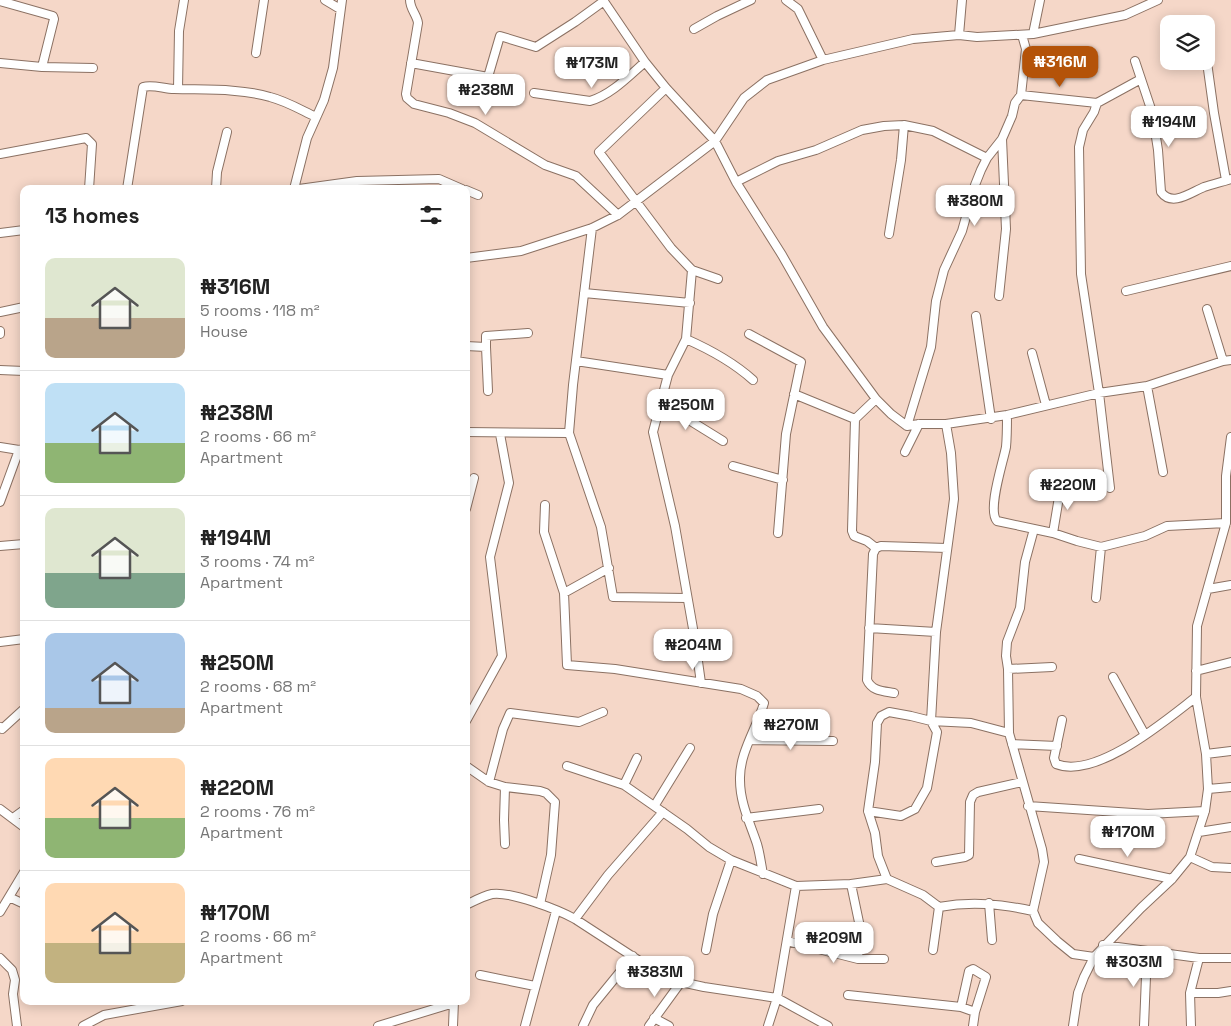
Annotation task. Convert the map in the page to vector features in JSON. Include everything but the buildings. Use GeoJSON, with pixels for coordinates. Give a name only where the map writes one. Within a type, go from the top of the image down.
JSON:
{"type":"FeatureCollection","features":[{"type":"Feature","properties":{"kind":"street"},"geometry":{"type":"LineString","coordinates":[[178,89],[179,31],[184,0]]}},
{"type":"Feature","properties":{"kind":"street"},"geometry":{"type":"LineString","coordinates":[[256,53],[264,0]]}},
{"type":"Feature","properties":{"kind":"street"},"geometry":{"type":"LineString","coordinates":[[325,0],[340,9]]}},
{"type":"Feature","properties":{"kind":"street"},"geometry":{"type":"LineString","coordinates":[[295,185],[307,138],[324,100],[333,68],[342,0]]}},
{"type":"Feature","properties":{"kind":"street"},"geometry":{"type":"LineString","coordinates":[[410,0],[412,10],[418,18],[418,23],[406,94],[409,101],[475,123],[545,165],[576,176],[618,215]]}},
{"type":"Feature","properties":{"kind":"street"},"geometry":{"type":"LineString","coordinates":[[694,30],[717,16],[751,0]]}},
{"type":"Feature","properties":{"kind":"street"},"geometry":{"type":"LineString","coordinates":[[786,0],[798,9],[823,60]]}},
{"type":"Feature","properties":{"kind":"street"},"geometry":{"type":"LineString","coordinates":[[959,35],[962,0]]}},
{"type":"Feature","properties":{"kind":"street"},"geometry":{"type":"LineString","coordinates":[[1033,34],[1040,0]]}},
{"type":"Feature","properties":{"kind":"street"},"geometry":{"type":"LineString","coordinates":[[470,258],[521,252],[592,228],[618,215],[715,141],[744,98],[767,80],[823,60],[913,39],[959,35],[977,37],[1033,34],[1125,14],[1158,0]]}},
{"type":"Feature","properties":{"kind":"street"},"geometry":{"type":"LineString","coordinates":[[0,1],[53,16],[54,19],[42,67]]}},
{"type":"Feature","properties":{"kind":"street"},"geometry":{"type":"LineString","coordinates":[[411,63],[488,76],[500,36],[536,47],[604,1],[645,62],[666,88],[715,141],[736,182],[782,255],[822,327],[876,399],[907,426],[946,424],[1007,415],[1099,393],[1147,386],[1227,361],[1207,310]]}},
{"type":"Feature","properties":{"kind":"street"},"geometry":{"type":"LineString","coordinates":[[907,426],[931,347],[936,301],[944,270],[962,231],[974,185],[987,158],[1002,139],[1021,95],[1026,49],[1022,34]]}},
{"type":"Feature","properties":{"kind":"street"},"geometry":{"type":"LineString","coordinates":[[1135,61],[1152,112],[1158,150],[1160,192],[1165,198],[1170,199],[1189,196],[1204,187],[1229,179],[1214,112],[1208,70]]}},
{"type":"Feature","properties":{"kind":"street"},"geometry":{"type":"LineString","coordinates":[[534,93],[590,101],[598,99],[645,62]]}},
{"type":"Feature","properties":{"kind":"street"},"geometry":{"type":"LineString","coordinates":[[0,63],[42,67],[93,68]]}},
{"type":"Feature","properties":{"kind":"street"},"geometry":{"type":"LineString","coordinates":[[1021,95],[1097,102],[1141,79]]}},
{"type":"Feature","properties":{"kind":"street"},"geometry":{"type":"LineString","coordinates":[[128,185],[143,87],[148,85],[264,95],[316,117]]}},
{"type":"Feature","properties":{"kind":"street"},"geometry":{"type":"LineString","coordinates":[[666,88],[599,152],[671,248],[692,270],[718,279]]}},
{"type":"Feature","properties":{"kind":"street"},"geometry":{"type":"LineString","coordinates":[[1097,102],[1094,112],[1083,130],[1079,147],[1081,274],[1099,393],[1110,488]]}},
{"type":"Feature","properties":{"kind":"street"},"geometry":{"type":"LineString","coordinates":[[736,182],[778,161],[816,150],[862,130],[884,126],[904,125],[933,131],[987,158]]}},
{"type":"Feature","properties":{"kind":"street"},"geometry":{"type":"LineString","coordinates":[[889,234],[901,160],[904,125]]}},
{"type":"Feature","properties":{"kind":"street"},"geometry":{"type":"LineString","coordinates":[[216,185],[217,172],[227,132]]}},
{"type":"Feature","properties":{"kind":"street"},"geometry":{"type":"LineString","coordinates":[[0,154],[86,138],[92,144],[89,185]]}},
{"type":"Feature","properties":{"kind":"street"},"geometry":{"type":"LineString","coordinates":[[999,296],[1006,229],[1002,139]]}},
{"type":"Feature","properties":{"kind":"street"},"geometry":{"type":"LineString","coordinates":[[328,185],[357,181],[439,179],[453,185]]}},
{"type":"Feature","properties":{"kind":"street"},"geometry":{"type":"LineString","coordinates":[[470,192],[478,196]]}},
{"type":"Feature","properties":{"kind":"street"},"geometry":{"type":"LineString","coordinates":[[592,228],[569,433],[601,527],[613,597],[687,598]]}},
{"type":"Feature","properties":{"kind":"street"},"geometry":{"type":"LineString","coordinates":[[0,233],[20,230]]}},
{"type":"Feature","properties":{"kind":"street"},"geometry":{"type":"LineString","coordinates":[[1126,291],[1231,266]]}},
{"type":"Feature","properties":{"kind":"street"},"geometry":{"type":"LineString","coordinates":[[692,270],[686,339],[668,375],[653,432],[675,526],[701,684]]}},
{"type":"Feature","properties":{"kind":"street"},"geometry":{"type":"LineString","coordinates":[[584,293],[690,303]]}},
{"type":"Feature","properties":{"kind":"street"},"geometry":{"type":"LineString","coordinates":[[0,312],[20,308]]}},
{"type":"Feature","properties":{"kind":"street"},"geometry":{"type":"LineString","coordinates":[[976,316],[991,418]]}},
{"type":"Feature","properties":{"kind":"street"},"geometry":{"type":"LineString","coordinates":[[488,391],[486,336],[528,333]]}},
{"type":"Feature","properties":{"kind":"street"},"geometry":{"type":"LineString","coordinates":[[749,334],[801,362],[786,434],[778,533]]}},
{"type":"Feature","properties":{"kind":"street"},"geometry":{"type":"LineString","coordinates":[[686,339],[708,348],[739,366],[753,380]]}},
{"type":"Feature","properties":{"kind":"street"},"geometry":{"type":"LineString","coordinates":[[470,346],[486,347]]}},
{"type":"Feature","properties":{"kind":"street"},"geometry":{"type":"LineString","coordinates":[[1032,352],[1046,405]]}},
{"type":"Feature","properties":{"kind":"street"},"geometry":{"type":"LineString","coordinates":[[576,361],[668,375]]}},
{"type":"Feature","properties":{"kind":"street"},"geometry":{"type":"LineString","coordinates":[[0,370],[20,372]]}},
{"type":"Feature","properties":{"kind":"street"},"geometry":{"type":"LineString","coordinates":[[1147,386],[1163,472]]}},
{"type":"Feature","properties":{"kind":"street"},"geometry":{"type":"LineString","coordinates":[[794,394],[855,419]]}},
{"type":"Feature","properties":{"kind":"street"},"geometry":{"type":"LineString","coordinates":[[876,399],[855,419],[852,531],[854,536],[867,541],[876,548]]}},
{"type":"Feature","properties":{"kind":"street"},"geometry":{"type":"LineString","coordinates":[[660,402],[723,441]]}},
{"type":"Feature","properties":{"kind":"street"},"geometry":{"type":"LineString","coordinates":[[1007,415],[1006,446],[995,495],[994,516],[997,521],[1101,546],[1145,536],[1167,526],[1226,523]]}},
{"type":"Feature","properties":{"kind":"street"},"geometry":{"type":"LineString","coordinates":[[905,452],[919,424]]}},
{"type":"Feature","properties":{"kind":"street"},"geometry":{"type":"LineString","coordinates":[[868,811],[901,816],[915,809],[927,788],[937,732],[931,721],[936,632],[954,499],[951,453],[946,424]]}},
{"type":"Feature","properties":{"kind":"street"},"geometry":{"type":"LineString","coordinates":[[470,432],[500,434],[569,433]]}},
{"type":"Feature","properties":{"kind":"street"},"geometry":{"type":"LineString","coordinates":[[470,714],[502,656],[490,557],[509,483],[500,434]]}},
{"type":"Feature","properties":{"kind":"street"},"geometry":{"type":"LineString","coordinates":[[1073,1026],[1078,993],[1094,958],[1104,945],[1172,879],[1190,857],[1205,810],[1208,789],[1206,754],[1196,696],[1198,626],[1226,523],[1226,476],[1231,437]]}},
{"type":"Feature","properties":{"kind":"street"},"geometry":{"type":"LineString","coordinates":[[0,447],[20,450]]}},
{"type":"Feature","properties":{"kind":"street"},"geometry":{"type":"LineString","coordinates":[[0,502],[20,452]]}},
{"type":"Feature","properties":{"kind":"street"},"geometry":{"type":"LineString","coordinates":[[733,466],[783,480]]}},
{"type":"Feature","properties":{"kind":"street"},"geometry":{"type":"LineString","coordinates":[[470,494],[474,478]]}},
{"type":"Feature","properties":{"kind":"street"},"geometry":{"type":"LineString","coordinates":[[1053,533],[1061,485]]}},
{"type":"Feature","properties":{"kind":"street"},"geometry":{"type":"LineString","coordinates":[[545,505],[544,532],[564,593],[567,665],[741,688],[757,696],[764,703],[743,762],[740,780],[746,818],[756,843],[763,874]]}},
{"type":"Feature","properties":{"kind":"street"},"geometry":{"type":"LineString","coordinates":[[1034,529],[1025,562],[1020,608],[1007,642],[1006,656],[1009,733],[1044,862],[1033,911],[1038,923],[1073,954],[1094,958]]}},
{"type":"Feature","properties":{"kind":"street"},"geometry":{"type":"LineString","coordinates":[[0,546],[20,544]]}},
{"type":"Feature","properties":{"kind":"street"},"geometry":{"type":"LineString","coordinates":[[894,693],[876,690],[870,686],[867,680],[873,554],[876,548],[881,546],[947,548]]}},
{"type":"Feature","properties":{"kind":"street"},"geometry":{"type":"LineString","coordinates":[[1096,598],[1101,546]]}},
{"type":"Feature","properties":{"kind":"street"},"geometry":{"type":"LineString","coordinates":[[564,593],[609,568]]}},
{"type":"Feature","properties":{"kind":"street"},"geometry":{"type":"LineString","coordinates":[[1208,589],[1231,585]]}},
{"type":"Feature","properties":{"kind":"street"},"geometry":{"type":"LineString","coordinates":[[869,628],[936,632]]}},
{"type":"Feature","properties":{"kind":"street"},"geometry":{"type":"LineString","coordinates":[[0,642],[20,640]]}},
{"type":"Feature","properties":{"kind":"street"},"geometry":{"type":"LineString","coordinates":[[1196,670],[1231,662]]}},
{"type":"Feature","properties":{"kind":"street"},"geometry":{"type":"LineString","coordinates":[[1008,669],[1052,668]]}},
{"type":"Feature","properties":{"kind":"street"},"geometry":{"type":"LineString","coordinates":[[1113,678],[1145,735]]}},
{"type":"Feature","properties":{"kind":"street"},"geometry":{"type":"LineString","coordinates":[[1062,720],[1054,758],[1056,764],[1064,768],[1079,767],[1128,747],[1196,696]]}},
{"type":"Feature","properties":{"kind":"street"},"geometry":{"type":"LineString","coordinates":[[489,782],[503,729],[510,713],[580,722],[603,712]]}},
{"type":"Feature","properties":{"kind":"street"},"geometry":{"type":"LineString","coordinates":[[887,879],[878,856],[875,832],[868,811],[875,762],[877,723],[881,716],[889,712],[931,721],[971,723],[1009,733]]}},
{"type":"Feature","properties":{"kind":"street"},"geometry":{"type":"LineString","coordinates":[[0,727],[2,729],[20,714]]}},
{"type":"Feature","properties":{"kind":"street"},"geometry":{"type":"LineString","coordinates":[[750,740],[833,741]]}},
{"type":"Feature","properties":{"kind":"street"},"geometry":{"type":"LineString","coordinates":[[1012,744],[1057,746]]}},
{"type":"Feature","properties":{"kind":"street"},"geometry":{"type":"LineString","coordinates":[[654,805],[690,748]]}},
{"type":"Feature","properties":{"kind":"street"},"geometry":{"type":"LineString","coordinates":[[1206,754],[1231,751]]}},
{"type":"Feature","properties":{"kind":"street"},"geometry":{"type":"LineString","coordinates":[[624,785],[636,758]]}},
{"type":"Feature","properties":{"kind":"street"},"geometry":{"type":"LineString","coordinates":[[567,766],[624,785],[654,805],[709,847],[731,860],[796,886],[851,884],[887,879],[923,895],[939,907],[989,903],[1033,911]]}},
{"type":"Feature","properties":{"kind":"street"},"geometry":{"type":"LineString","coordinates":[[470,769],[489,782],[505,787],[540,791],[546,793],[555,802],[551,855],[540,904]]}},
{"type":"Feature","properties":{"kind":"street"},"geometry":{"type":"LineString","coordinates":[[936,862],[970,855],[970,802],[973,796],[978,792],[1022,782]]}},
{"type":"Feature","properties":{"kind":"street"},"geometry":{"type":"LineString","coordinates":[[505,787],[505,844]]}},
{"type":"Feature","properties":{"kind":"street"},"geometry":{"type":"LineString","coordinates":[[1208,789],[1231,788]]}},
{"type":"Feature","properties":{"kind":"street"},"geometry":{"type":"LineString","coordinates":[[1028,806],[1148,814],[1205,810]]}},
{"type":"Feature","properties":{"kind":"street"},"geometry":{"type":"LineString","coordinates":[[0,809],[20,824]]}},
{"type":"Feature","properties":{"kind":"street"},"geometry":{"type":"LineString","coordinates":[[746,818],[819,809]]}},
{"type":"Feature","properties":{"kind":"street"},"geometry":{"type":"LineString","coordinates":[[575,918],[608,875],[663,812]]}},
{"type":"Feature","properties":{"kind":"street"},"geometry":{"type":"LineString","coordinates":[[13,818],[20,813]]}},
{"type":"Feature","properties":{"kind":"street"},"geometry":{"type":"LineString","coordinates":[[1199,832],[1231,827]]}},
{"type":"Feature","properties":{"kind":"street"},"geometry":{"type":"LineString","coordinates":[[1190,857],[1212,867],[1231,868]]}},
{"type":"Feature","properties":{"kind":"street"},"geometry":{"type":"LineString","coordinates":[[1079,858],[1172,879]]}},
{"type":"Feature","properties":{"kind":"street"},"geometry":{"type":"LineString","coordinates":[[706,950],[713,914],[731,860]]}},
{"type":"Feature","properties":{"kind":"street"},"geometry":{"type":"LineString","coordinates":[[0,912],[20,879]]}},
{"type":"Feature","properties":{"kind":"street"},"geometry":{"type":"LineString","coordinates":[[851,884],[860,927],[858,959]]}},
{"type":"Feature","properties":{"kind":"street"},"geometry":{"type":"LineString","coordinates":[[768,1026],[777,998],[796,886]]}},
{"type":"Feature","properties":{"kind":"street"},"geometry":{"type":"LineString","coordinates":[[470,903],[499,894],[540,904],[575,918],[654,970],[681,982],[777,998],[828,1026]]}},
{"type":"Feature","properties":{"kind":"street"},"geometry":{"type":"LineString","coordinates":[[9,897],[20,902]]}},
{"type":"Feature","properties":{"kind":"street"},"geometry":{"type":"LineString","coordinates":[[989,903],[992,940]]}},
{"type":"Feature","properties":{"kind":"street"},"geometry":{"type":"LineString","coordinates":[[933,950],[939,907]]}},
{"type":"Feature","properties":{"kind":"street"},"geometry":{"type":"LineString","coordinates":[[525,1026],[556,911]]}},
{"type":"Feature","properties":{"kind":"street"},"geometry":{"type":"LineString","coordinates":[[787,941],[858,959],[884,959]]}},
{"type":"Feature","properties":{"kind":"street"},"geometry":{"type":"LineString","coordinates":[[1104,945],[1199,958],[1231,958]]}},
{"type":"Feature","properties":{"kind":"street"},"geometry":{"type":"LineString","coordinates":[[1144,1026],[1147,952]]}},
{"type":"Feature","properties":{"kind":"street"},"geometry":{"type":"LineString","coordinates":[[583,1026],[593,1006],[632,956]]}},
{"type":"Feature","properties":{"kind":"street"},"geometry":{"type":"LineString","coordinates":[[0,958],[12,970],[15,980],[13,994],[16,1026]]}},
{"type":"Feature","properties":{"kind":"street"},"geometry":{"type":"LineString","coordinates":[[1191,1026],[1190,993],[1199,958]]}},
{"type":"Feature","properties":{"kind":"street"},"geometry":{"type":"LineString","coordinates":[[961,1007],[967,975],[969,971],[974,969],[986,977],[975,1012],[973,1026]]}},
{"type":"Feature","properties":{"kind":"street"},"geometry":{"type":"LineString","coordinates":[[480,975],[535,986]]}},
{"type":"Feature","properties":{"kind":"street"},"geometry":{"type":"LineString","coordinates":[[649,1026],[681,982]]}},
{"type":"Feature","properties":{"kind":"street"},"geometry":{"type":"LineString","coordinates":[[1190,993],[1231,992]]}},
{"type":"Feature","properties":{"kind":"street"},"geometry":{"type":"LineString","coordinates":[[848,995],[961,1007],[975,1012]]}},
{"type":"Feature","properties":{"kind":"street"},"geometry":{"type":"LineString","coordinates":[[83,1026],[104,1015],[160,1005]]}},
{"type":"Feature","properties":{"kind":"street"},"geometry":{"type":"LineString","coordinates":[[378,1026],[444,1005]]}},
{"type":"Feature","properties":{"kind":"street"},"geometry":{"type":"LineString","coordinates":[[453,1026],[454,1005]]}},
{"type":"Feature","properties":{"kind":"street"},"geometry":{"type":"LineString","coordinates":[[654,1018],[669,1026]]}}]}
